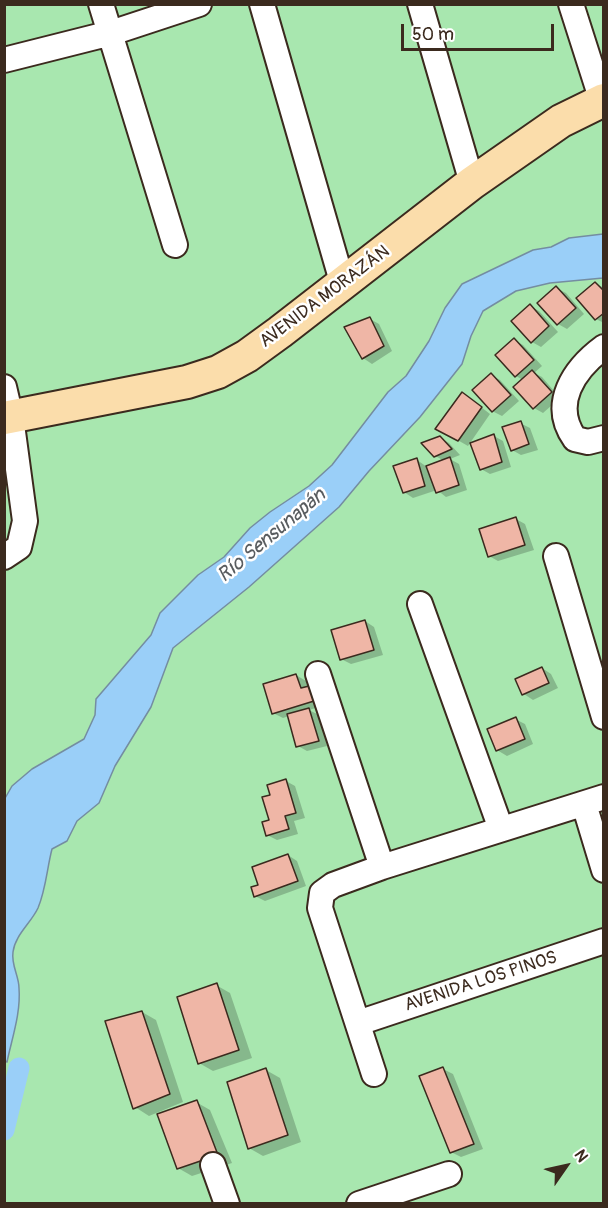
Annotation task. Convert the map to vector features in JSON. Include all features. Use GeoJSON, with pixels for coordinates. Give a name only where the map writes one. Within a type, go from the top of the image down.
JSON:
{"type":"FeatureCollection","features":[{"type":"Feature","properties":{"kind":"main road","name":"AVENIDA MORAZÁN"},"geometry":{"type":"LineString","coordinates":[[8,418],[187,382],[218,372],[255,350],[343,285],[472,183],[601,91]]}},
{"type":"Feature","properties":{"kind":"street"},"geometry":{"type":"LineString","coordinates":[[101,4],[175,245]]}},
{"type":"Feature","properties":{"kind":"street"},"geometry":{"type":"LineString","coordinates":[[4,60],[111,33],[199,4]]}},
{"type":"Feature","properties":{"kind":"street"},"geometry":{"type":"LineString","coordinates":[[262,4],[343,285]]}},
{"type":"Feature","properties":{"kind":"street"},"geometry":{"type":"LineString","coordinates":[[420,4],[472,183]]}},
{"type":"Feature","properties":{"kind":"street"},"geometry":{"type":"LineString","coordinates":[[571,4],[601,91]]}},
{"type":"Feature","properties":{"kind":"street"},"geometry":{"type":"LineString","coordinates":[[603,347],[587,359],[574,375],[567,392],[565,413],[567,429],[575,439],[588,442],[603,438]]}},
{"type":"Feature","properties":{"kind":"street"},"geometry":{"type":"LineString","coordinates":[[4,387],[25,521],[19,547],[4,557]]}},
{"type":"Feature","properties":{"kind":"street"},"geometry":{"type":"LineString","coordinates":[[556,556],[603,717]]}},
{"type":"Feature","properties":{"kind":"street"},"geometry":{"type":"LineString","coordinates":[[420,604],[501,830]]}},
{"type":"Feature","properties":{"kind":"street"},"geometry":{"type":"LineString","coordinates":[[318,674],[382,867]]}},
{"type":"Feature","properties":{"kind":"street"},"geometry":{"type":"LineString","coordinates":[[374,1074],[320,908],[322,893],[333,885],[382,867],[594,800],[603,870]]}},
{"type":"Feature","properties":{"kind":"street","name":"AVENIDA LOS PINOS"},"geometry":{"type":"LineString","coordinates":[[358,1023],[603,941]]}},
{"type":"Feature","properties":{"kind":"street"},"geometry":{"type":"LineString","coordinates":[[213,1165],[227,1203]]}},
{"type":"Feature","properties":{"kind":"street"},"geometry":{"type":"LineString","coordinates":[[359,1203],[448,1174]]}},
{"type":"Feature","properties":{"kind":"green space"},"geometry":{"type":"Polygon","coordinates":[[[5,5],[603,5],[603,1203],[5,1204],[5,5]]]}},
{"type":"Feature","properties":{"kind":"water","name":"Río Sensunapán"},"geometry":{"type":"Polygon","coordinates":[[[603,234],[603,278],[550,283],[516,291],[483,311],[471,336],[462,364],[420,417],[339,507],[249,587],[173,648],[151,707],[115,766],[99,803],[77,821],[67,841],[52,849],[41,901],[14,946],[13,957],[19,984],[19,1007],[7,1062],[5,1061],[4,800],[12,786],[32,769],[84,739],[95,715],[96,699],[151,635],[160,613],[198,575],[224,557],[250,528],[309,486],[332,465],[388,392],[406,376],[429,341],[445,308],[462,284],[533,250],[551,247],[569,238],[603,234]]]}},
{"type":"Feature","properties":{"kind":"building"},"geometry":{"type":"Polygon","coordinates":[[[595,282],[604,291],[604,313],[595,320],[576,298],[595,282]]]}},
{"type":"Feature","properties":{"kind":"building"},"geometry":{"type":"Polygon","coordinates":[[[556,286],[576,308],[557,325],[537,303],[556,286]]]}},
{"type":"Feature","properties":{"kind":"building"},"geometry":{"type":"Polygon","coordinates":[[[530,304],[549,326],[531,343],[511,321],[530,304]]]}},
{"type":"Feature","properties":{"kind":"building"},"geometry":{"type":"Polygon","coordinates":[[[370,317],[384,346],[362,359],[344,327],[370,317]]]}},
{"type":"Feature","properties":{"kind":"building"},"geometry":{"type":"Polygon","coordinates":[[[514,338],[534,360],[515,377],[495,355],[514,338]]]}},
{"type":"Feature","properties":{"kind":"building"},"geometry":{"type":"Polygon","coordinates":[[[532,370],[552,392],[533,409],[513,387],[532,370]]]}},
{"type":"Feature","properties":{"kind":"building"},"geometry":{"type":"Polygon","coordinates":[[[491,373],[511,395],[492,412],[472,390],[491,373]]]}},
{"type":"Feature","properties":{"kind":"building"},"geometry":{"type":"Polygon","coordinates":[[[462,392],[482,407],[458,441],[435,429],[462,392]]]}},
{"type":"Feature","properties":{"kind":"building"},"geometry":{"type":"Polygon","coordinates":[[[521,421],[529,444],[511,451],[502,427],[521,421]]]}},
{"type":"Feature","properties":{"kind":"building"},"geometry":{"type":"Polygon","coordinates":[[[494,434],[502,462],[480,470],[470,443],[494,434]]]}},
{"type":"Feature","properties":{"kind":"building"},"geometry":{"type":"Polygon","coordinates":[[[440,436],[452,449],[434,457],[421,443],[440,436]]]}},
{"type":"Feature","properties":{"kind":"building"},"geometry":{"type":"Polygon","coordinates":[[[450,457],[459,485],[436,493],[426,466],[450,457]]]}},
{"type":"Feature","properties":{"kind":"building"},"geometry":{"type":"Polygon","coordinates":[[[417,458],[425,486],[403,493],[393,466],[417,458]]]}},
{"type":"Feature","properties":{"kind":"building"},"geometry":{"type":"Polygon","coordinates":[[[516,517],[525,545],[488,557],[479,529],[516,517]]]}},
{"type":"Feature","properties":{"kind":"building"},"geometry":{"type":"Polygon","coordinates":[[[365,620],[374,650],[340,660],[331,630],[365,620]]]}},
{"type":"Feature","properties":{"kind":"building"},"geometry":{"type":"Polygon","coordinates":[[[542,667],[549,683],[522,695],[515,679],[542,667]]]}},
{"type":"Feature","properties":{"kind":"building"},"geometry":{"type":"Polygon","coordinates":[[[296,674],[301,688],[309,686],[314,701],[272,714],[263,684],[296,674]]]}},
{"type":"Feature","properties":{"kind":"building"},"geometry":{"type":"Polygon","coordinates":[[[309,708],[319,741],[296,747],[287,714],[309,708]]]}},
{"type":"Feature","properties":{"kind":"building"},"geometry":{"type":"Polygon","coordinates":[[[516,717],[525,739],[496,751],[487,729],[516,717]]]}},
{"type":"Feature","properties":{"kind":"building"},"geometry":{"type":"Polygon","coordinates":[[[286,779],[296,813],[285,816],[289,829],[266,836],[262,822],[269,820],[262,797],[270,795],[267,785],[286,779]]]}},
{"type":"Feature","properties":{"kind":"building"},"geometry":{"type":"Polygon","coordinates":[[[288,854],[298,881],[254,897],[251,887],[258,885],[252,867],[288,854]]]}},
{"type":"Feature","properties":{"kind":"building"},"geometry":{"type":"Polygon","coordinates":[[[217,983],[239,1050],[198,1064],[177,997],[217,983]]]}},
{"type":"Feature","properties":{"kind":"building"},"geometry":{"type":"Polygon","coordinates":[[[142,1011],[170,1094],[133,1109],[105,1021],[142,1011]]]}},
{"type":"Feature","properties":{"kind":"building"},"geometry":{"type":"Polygon","coordinates":[[[443,1067],[474,1144],[450,1153],[419,1076],[443,1067]]]}},
{"type":"Feature","properties":{"kind":"building"},"geometry":{"type":"Polygon","coordinates":[[[266,1068],[288,1135],[248,1149],[227,1082],[266,1068]]]}},
{"type":"Feature","properties":{"kind":"building"},"geometry":{"type":"Polygon","coordinates":[[[197,1100],[218,1155],[177,1169],[157,1114],[197,1100]]]}},
{"type":"Feature","properties":{"kind":"waterway"},"geometry":{"type":"LineString","coordinates":[[4,1130],[19,1068]]}}]}
